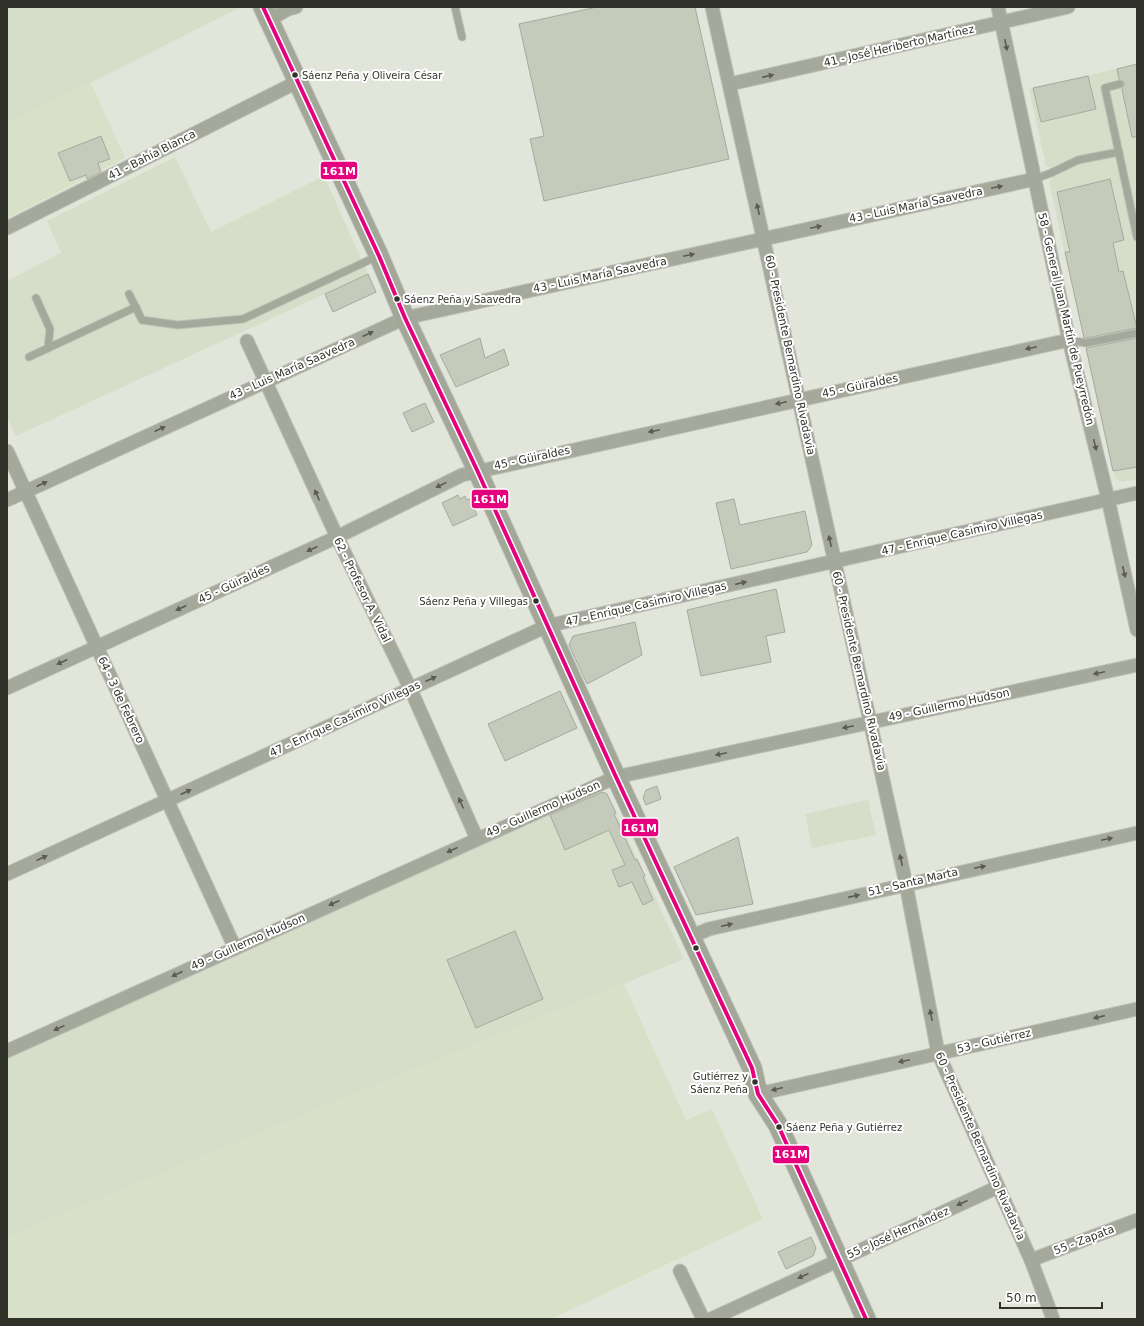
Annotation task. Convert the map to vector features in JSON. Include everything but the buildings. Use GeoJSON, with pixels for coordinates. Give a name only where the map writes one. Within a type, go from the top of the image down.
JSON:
{"type":"FeatureCollection","features":[{"type":"Feature","properties":{"kind":"street"},"geometry":{"type":"LineString","coordinates":[[296,7],[266,13],[379,256],[405,318],[477,470],[616,777],[752,1068],[758,1094],[778,1125],[866,1319]]}},
{"type":"Feature","properties":{"kind":"street","name":"60 - Presidente Bernardino Rivadavia"},"geometry":{"type":"LineString","coordinates":[[712,7],[765,238],[799,399],[871,722],[906,884],[938,1053],[1031,1260],[1053,1319]]}},
{"type":"Feature","properties":{"kind":"street","name":"58 - General Juan Martín de Pueyrredón"},"geometry":{"type":"LineString","coordinates":[[998,7],[1069,340],[1108,499],[1137,630]]}},
{"type":"Feature","properties":{"kind":"street","name":"41 - José Heriberto Martínez"},"geometry":{"type":"LineString","coordinates":[[730,84],[1068,7]]}},
{"type":"Feature","properties":{"kind":"street","name":"41 - Bahía Blanca"},"geometry":{"type":"LineString","coordinates":[[7,228],[297,82]]}},
{"type":"Feature","properties":{"kind":"street","name":"43 - Luis María Saavedra"},"geometry":{"type":"LineString","coordinates":[[7,500],[266,380],[405,318],[1035,179]]}},
{"type":"Feature","properties":{"kind":"street","name":"45 - Güiraldes"},"geometry":{"type":"LineString","coordinates":[[7,688],[337,537],[462,475],[477,470],[1069,340]]}},
{"type":"Feature","properties":{"kind":"street","name":"62 - Profesor A. Vidal"},"geometry":{"type":"LineString","coordinates":[[247,341],[337,537],[410,688],[477,839]]}},
{"type":"Feature","properties":{"kind":"street","name":"64 - 3 de Febrero"},"geometry":{"type":"LineString","coordinates":[[7,451],[235,948]]}},
{"type":"Feature","properties":{"kind":"street","name":"47 - Enrique Casimiro Villegas"},"geometry":{"type":"LineString","coordinates":[[7,874],[547,626],[1137,493]]}},
{"type":"Feature","properties":{"kind":"street","name":"49 - Guillermo Hudson"},"geometry":{"type":"LineString","coordinates":[[7,1051],[616,777],[1137,665]]}},
{"type":"Feature","properties":{"kind":"street","name":"51 - Santa Marta"},"geometry":{"type":"LineString","coordinates":[[690,937],[708,929],[1137,833]]}},
{"type":"Feature","properties":{"kind":"street","name":"53 - Gutiérrez"},"geometry":{"type":"LineString","coordinates":[[758,1094],[1137,1009]]}},
{"type":"Feature","properties":{"kind":"street","name":"55 - José Hernández"},"geometry":{"type":"LineString","coordinates":[[711,1319],[838,1259],[998,1187]]}},
{"type":"Feature","properties":{"kind":"street","name":"55 - Zapata"},"geometry":{"type":"LineString","coordinates":[[1031,1260],[1137,1220]]}},
{"type":"Feature","properties":{"kind":"street"},"geometry":{"type":"LineString","coordinates":[[680,1271],[703,1319]]}},
{"type":"Feature","properties":{"kind":"lane"},"geometry":{"type":"LineString","coordinates":[[455,7],[462,37]]}},
{"type":"Feature","properties":{"kind":"lane"},"geometry":{"type":"LineString","coordinates":[[1120,84],[1105,88],[1137,237]]}},
{"type":"Feature","properties":{"kind":"lane"},"geometry":{"type":"LineString","coordinates":[[1035,179],[1078,160],[1119,152]]}},
{"type":"Feature","properties":{"kind":"lane"},"geometry":{"type":"LineString","coordinates":[[129,294],[142,320],[178,325],[243,319],[379,256]]}},
{"type":"Feature","properties":{"kind":"lane"},"geometry":{"type":"LineString","coordinates":[[36,298],[50,329],[48,348]]}},
{"type":"Feature","properties":{"kind":"lane"},"geometry":{"type":"LineString","coordinates":[[29,357],[136,307]]}},
{"type":"Feature","properties":{"kind":"lane"},"geometry":{"type":"LineString","coordinates":[[1069,340],[1086,343],[1137,333]]}},
{"type":"Feature","properties":{"kind":"shaded area"},"geometry":{"type":"Polygon","coordinates":[[[7,7],[241,7],[7,125],[7,7]]]}},
{"type":"Feature","properties":{"kind":"shaded area"},"geometry":{"type":"Polygon","coordinates":[[[1137,64],[1137,479],[1122,482],[1115,478],[1049,182],[1052,180],[1050,167],[1046,166],[1029,89],[1137,64]]]}},
{"type":"Feature","properties":{"kind":"shaded area"},"geometry":{"type":"Polygon","coordinates":[[[91,83],[125,158],[7,218],[7,125],[91,83]]]}},
{"type":"Feature","properties":{"kind":"shaded area"},"geometry":{"type":"Polygon","coordinates":[[[175,157],[211,232],[324,176],[368,274],[16,436],[7,416],[7,281],[61,253],[47,221],[175,157]]]}},
{"type":"Feature","properties":{"kind":"shaded area"},"geometry":{"type":"Polygon","coordinates":[[[601,791],[607,794],[684,959],[7,1237],[7,1056],[227,960],[537,818],[601,791]]]}},
{"type":"Feature","properties":{"kind":"shaded area"},"geometry":{"type":"Polygon","coordinates":[[[868,800],[876,835],[812,848],[805,814],[868,800]]]}},
{"type":"Feature","properties":{"kind":"shaded area"},"geometry":{"type":"Polygon","coordinates":[[[624,984],[686,1120],[712,1109],[763,1219],[551,1319],[7,1319],[7,1237],[624,984]]]}},
{"type":"Feature","properties":{"kind":"transit line","name":"161M"},"geometry":{"type":"LineString","coordinates":[[263,7],[379,256],[405,318],[477,470],[616,777],[752,1068],[758,1094],[778,1125],[866,1319]]}},
{"type":"Feature","properties":{"kind":"place","name":"Sáenz Peña y Oliveira César"},"geometry":{"type":"Point","coordinates":[295,75]}},
{"type":"Feature","properties":{"kind":"place","name":"Sáenz Peña y Saavedra"},"geometry":{"type":"Point","coordinates":[397,299]}},
{"type":"Feature","properties":{"kind":"place","name":"Sáenz Peña y Villegas"},"geometry":{"type":"Point","coordinates":[536,601]}},
{"type":"Feature","properties":{"kind":"place","name":"Gutiérrez y Sáenz Peña"},"geometry":{"type":"Point","coordinates":[755,1082]}},
{"type":"Feature","properties":{"kind":"place","name":"Sáenz Peña y Gutiérrez"},"geometry":{"type":"Point","coordinates":[779,1127]}}]}
